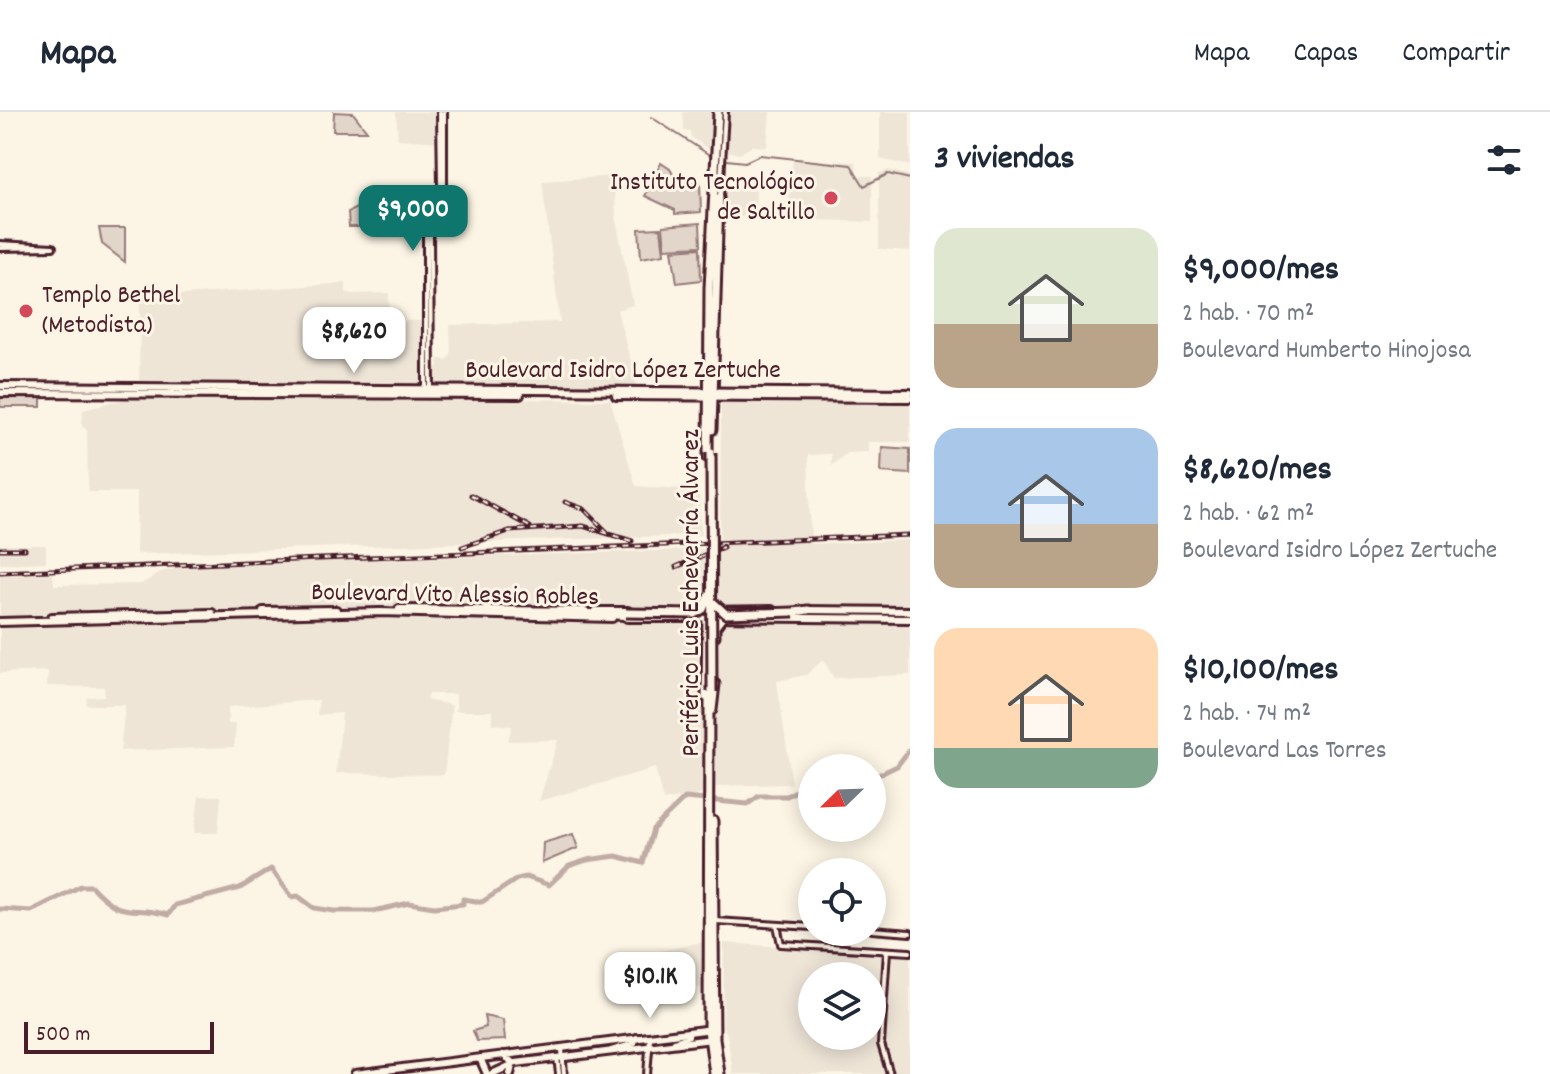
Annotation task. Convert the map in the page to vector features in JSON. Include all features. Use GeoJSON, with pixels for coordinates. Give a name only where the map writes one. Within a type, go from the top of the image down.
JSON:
{"type":"FeatureCollection","features":[{"type":"Feature","properties":{"kind":"highway","name":"Periférico Luis Echeverría Álvarez"},"geometry":{"type":"LineString","coordinates":[[711,794],[708,718],[719,608],[709,451],[709,288],[720,112]]}},
{"type":"Feature","properties":{"kind":"highway","name":"Periférico Luis Echeverría Álvarez"},"geometry":{"type":"LineString","coordinates":[[710,394],[718,218],[716,205]]}},
{"type":"Feature","properties":{"kind":"highway"},"geometry":{"type":"LineString","coordinates":[[711,245],[718,218]]}},
{"type":"Feature","properties":{"kind":"highway"},"geometry":{"type":"LineString","coordinates":[[709,288],[714,309]]}},
{"type":"Feature","properties":{"kind":"highway"},"geometry":{"type":"LineString","coordinates":[[719,608],[715,607],[726,614],[808,610]]}},
{"type":"Feature","properties":{"kind":"highway"},"geometry":{"type":"LineString","coordinates":[[577,612],[695,614],[703,609],[719,608]]}},
{"type":"Feature","properties":{"kind":"highway"},"geometry":{"type":"LineString","coordinates":[[577,612],[707,617],[719,608]]}},
{"type":"Feature","properties":{"kind":"highway"},"geometry":{"type":"LineString","coordinates":[[708,718],[711,628],[719,608]]}},
{"type":"Feature","properties":{"kind":"highway"},"geometry":{"type":"LineString","coordinates":[[707,617],[711,628],[712,710]]}},
{"type":"Feature","properties":{"kind":"highway","name":"Periférico Luis Echeverría Álvarez"},"geometry":{"type":"LineString","coordinates":[[710,692],[709,1033],[714,1074]]}},
{"type":"Feature","properties":{"kind":"highway","name":"Periférico Luis Echeverría Álvarez"},"geometry":{"type":"LineString","coordinates":[[709,1033],[720,1074]]}},
{"type":"Feature","properties":{"kind":"main road","name":"Boulevard Isidro López Zertuche"},"geometry":{"type":"LineString","coordinates":[[0,386],[252,392],[910,396]]}},
{"type":"Feature","properties":{"kind":"main road","name":"Boulevard Isidro López Zertuche"},"geometry":{"type":"LineString","coordinates":[[0,393],[206,391]]}},
{"type":"Feature","properties":{"kind":"main road","name":"Boulevard Vito Alessio Robles"},"geometry":{"type":"LineString","coordinates":[[719,608],[892,620],[910,615]]}},
{"type":"Feature","properties":{"kind":"main road","name":"Boulevard Vito Alessio Robles"},"geometry":{"type":"LineString","coordinates":[[0,621],[230,614],[719,608],[891,611],[910,615]]}},
{"type":"Feature","properties":{"kind":"main road","name":"Boulevard Vito Alessio Robles"},"geometry":{"type":"LineString","coordinates":[[449,611],[707,617]]}},
{"type":"Feature","properties":{"kind":"main road"},"geometry":{"type":"LineString","coordinates":[[891,611],[892,620]]}},
{"type":"Feature","properties":{"kind":"main road"},"geometry":{"type":"LineString","coordinates":[[355,1074],[638,1036],[690,1031],[709,1033]]}},
{"type":"Feature","properties":{"kind":"main road"},"geometry":{"type":"LineString","coordinates":[[488,1072],[513,1063],[668,1044],[709,1033]]}},
{"type":"Feature","properties":{"kind":"main road"},"geometry":{"type":"LineString","coordinates":[[502,1054],[513,1063]]}},
{"type":"Feature","properties":{"kind":"main road"},"geometry":{"type":"LineString","coordinates":[[488,1072],[492,1056]]}},
{"type":"Feature","properties":{"kind":"main road"},"geometry":{"type":"LineString","coordinates":[[480,1058],[488,1072]]}},
{"type":"Feature","properties":{"kind":"main road"},"geometry":{"type":"LineString","coordinates":[[510,1074],[513,1063]]}},
{"type":"Feature","properties":{"kind":"street"},"geometry":{"type":"LineString","coordinates":[[428,393],[430,236],[444,186],[442,112]]}},
{"type":"Feature","properties":{"kind":"street"},"geometry":{"type":"LineString","coordinates":[[716,205],[720,112]]}},
{"type":"Feature","properties":{"kind":"street","name":"Periférico Luis Echeverría Álvarez"},"geometry":{"type":"LineString","coordinates":[[716,205],[720,112]]}},
{"type":"Feature","properties":{"kind":"street"},"geometry":{"type":"LineString","coordinates":[[0,246],[53,247],[0,246]]}},
{"type":"Feature","properties":{"kind":"street"},"geometry":{"type":"LineString","coordinates":[[711,921],[798,926]]}},
{"type":"Feature","properties":{"kind":"street"},"geometry":{"type":"LineString","coordinates":[[777,925],[778,943],[910,952]]}},
{"type":"Feature","properties":{"kind":"street"},"geometry":{"type":"LineString","coordinates":[[886,931],[910,933]]}},
{"type":"Feature","properties":{"kind":"street"},"geometry":{"type":"LineString","coordinates":[[887,951],[881,1044],[890,1074]]}},
{"type":"Feature","properties":{"kind":"street"},"geometry":{"type":"LineString","coordinates":[[668,1044],[689,1036],[690,1031]]}},
{"type":"Feature","properties":{"kind":"street"},"geometry":{"type":"LineString","coordinates":[[647,1074],[648,1047],[652,1037],[676,1033]]}},
{"type":"Feature","properties":{"kind":"street"},"geometry":{"type":"LineString","coordinates":[[610,1052],[618,1046],[635,1043],[638,1036]]}},
{"type":"Feature","properties":{"kind":"street"},"geometry":{"type":"LineString","coordinates":[[562,1046],[562,1074]]}},
{"type":"Feature","properties":{"kind":"shaded area"},"geometry":{"type":"Polygon","coordinates":[[[334,112],[353,113],[367,131],[333,131],[334,112]]]}},
{"type":"Feature","properties":{"kind":"shaded area"},"geometry":{"type":"Polygon","coordinates":[[[396,112],[438,112],[439,142],[398,139],[396,112]]]}},
{"type":"Feature","properties":{"kind":"shaded area"},"geometry":{"type":"Polygon","coordinates":[[[683,112],[713,112],[712,146],[708,149],[691,137],[690,131],[684,131],[683,112]]]}},
{"type":"Feature","properties":{"kind":"shaded area"},"geometry":{"type":"Polygon","coordinates":[[[728,112],[770,112],[767,147],[752,146],[740,154],[726,151],[728,112]]]}},
{"type":"Feature","properties":{"kind":"shaded area","name":"Instituto Tecnológico de Saltillo"},"geometry":{"type":"Polygon","coordinates":[[[880,112],[910,112],[910,166],[880,159],[880,112]]]}},
{"type":"Feature","properties":{"kind":"shaded area","name":"Instituto Tecnológico de Saltillo"},"geometry":{"type":"Polygon","coordinates":[[[793,160],[856,162],[857,176],[872,176],[872,222],[787,219],[793,160]]]}},
{"type":"Feature","properties":{"kind":"shaded area"},"geometry":{"type":"Polygon","coordinates":[[[661,163],[670,169],[678,183],[700,182],[701,212],[675,214],[675,210],[645,196],[661,163]]]}},
{"type":"Feature","properties":{"kind":"shaded area","name":"Instituto Tecnológico de Saltillo"},"geometry":{"type":"Polygon","coordinates":[[[889,170],[910,176],[910,251],[879,249],[879,173],[889,170]]]}},
{"type":"Feature","properties":{"kind":"shaded area"},"geometry":{"type":"Polygon","coordinates":[[[613,176],[617,224],[633,305],[617,310],[638,389],[139,386],[140,298],[346,283],[346,292],[352,294],[389,293],[390,320],[424,321],[425,367],[439,367],[438,359],[446,360],[451,355],[450,325],[560,322],[542,181],[613,176]]]}},
{"type":"Feature","properties":{"kind":"shaded area"},"geometry":{"type":"Polygon","coordinates":[[[724,189],[756,190],[755,217],[723,217],[724,189]]]}},
{"type":"Feature","properties":{"kind":"shaded area"},"geometry":{"type":"Polygon","coordinates":[[[371,201],[372,227],[349,227],[348,212],[371,201]]]}},
{"type":"Feature","properties":{"kind":"shaded area"},"geometry":{"type":"Polygon","coordinates":[[[403,214],[428,214],[426,234],[404,235],[403,214]]]}},
{"type":"Feature","properties":{"kind":"shaded area"},"geometry":{"type":"Polygon","coordinates":[[[700,223],[701,246],[665,248],[663,226],[700,223]]]}},
{"type":"Feature","properties":{"kind":"shaded area"},"geometry":{"type":"Polygon","coordinates":[[[99,228],[125,228],[125,262],[102,244],[99,228]]]}},
{"type":"Feature","properties":{"kind":"shaded area"},"geometry":{"type":"Polygon","coordinates":[[[661,228],[664,254],[641,258],[639,229],[661,228]]]}},
{"type":"Feature","properties":{"kind":"shaded area"},"geometry":{"type":"Polygon","coordinates":[[[700,248],[701,280],[677,283],[672,250],[700,248]]]}},
{"type":"Feature","properties":{"kind":"shaded area"},"geometry":{"type":"Polygon","coordinates":[[[0,394],[41,397],[41,407],[0,407],[0,394]]]}},
{"type":"Feature","properties":{"kind":"shaded area"},"geometry":{"type":"Polygon","coordinates":[[[137,396],[610,400],[636,486],[699,490],[701,535],[136,554],[137,492],[88,492],[87,429],[82,427],[83,409],[137,396]]]}},
{"type":"Feature","properties":{"kind":"shaded area"},"geometry":{"type":"Polygon","coordinates":[[[724,401],[910,403],[910,442],[868,442],[868,452],[847,453],[831,466],[831,454],[808,455],[811,544],[910,540],[910,675],[834,678],[823,660],[806,675],[777,681],[792,784],[722,786],[706,789],[704,794],[663,801],[655,768],[539,801],[558,740],[508,741],[512,726],[492,724],[492,711],[456,711],[456,694],[428,694],[426,700],[452,705],[444,775],[336,773],[342,713],[317,715],[319,700],[228,707],[228,724],[236,724],[234,747],[120,751],[125,705],[86,705],[87,697],[104,696],[104,687],[47,686],[48,671],[0,673],[0,575],[53,573],[54,585],[141,584],[161,572],[189,565],[720,549],[721,404],[724,401]]]}},
{"type":"Feature","properties":{"kind":"shaded area"},"geometry":{"type":"Polygon","coordinates":[[[882,447],[910,449],[910,474],[881,472],[882,447]]]}},
{"type":"Feature","properties":{"kind":"shaded area"},"geometry":{"type":"Polygon","coordinates":[[[0,545],[46,545],[46,562],[0,564],[0,545]]]}},
{"type":"Feature","properties":{"kind":"shaded area"},"geometry":{"type":"Polygon","coordinates":[[[199,796],[221,796],[218,833],[194,833],[199,796]]]}},
{"type":"Feature","properties":{"kind":"shaded area"},"geometry":{"type":"Polygon","coordinates":[[[573,834],[578,848],[542,863],[543,843],[573,834]]]}},
{"type":"Feature","properties":{"kind":"shaded area"},"geometry":{"type":"Polygon","coordinates":[[[706,941],[706,988],[678,987],[677,1001],[652,1000],[648,1008],[643,1006],[640,988],[628,990],[621,960],[706,941]]]}},
{"type":"Feature","properties":{"kind":"shaded area"},"geometry":{"type":"Polygon","coordinates":[[[724,943],[910,955],[910,1074],[733,1074],[727,1034],[723,1027],[724,943]]]}},
{"type":"Feature","properties":{"kind":"shaded area"},"geometry":{"type":"Polygon","coordinates":[[[484,1016],[503,1020],[505,1040],[477,1041],[473,1031],[486,1027],[484,1016]]]}},
{"type":"Feature","properties":{"kind":"waterway"},"geometry":{"type":"LineString","coordinates":[[651,117],[711,156]]}},
{"type":"Feature","properties":{"kind":"waterway"},"geometry":{"type":"LineString","coordinates":[[727,160],[745,162],[760,155],[851,165],[864,186],[888,174],[910,179]]}},
{"type":"Feature","properties":{"kind":"waterway"},"geometry":{"type":"LineString","coordinates":[[886,771],[897,766],[910,749]]}},
{"type":"Feature","properties":{"kind":"waterway"},"geometry":{"type":"LineString","coordinates":[[0,909],[31,911],[81,886],[91,886],[120,908],[168,915],[175,905],[240,888],[271,869],[292,897],[298,896],[314,908],[374,911],[409,903],[434,907],[463,904],[463,899],[482,902],[517,879],[526,877],[549,885],[569,866],[587,860],[616,856],[643,863],[653,829],[685,798],[748,804],[759,796],[787,796],[798,790]]}},
{"type":"Feature","properties":{"kind":"railway"},"geometry":{"type":"LineString","coordinates":[[471,495],[530,527]]}},
{"type":"Feature","properties":{"kind":"railway"},"geometry":{"type":"LineString","coordinates":[[565,502],[584,509],[607,532]]}},
{"type":"Feature","properties":{"kind":"railway"},"geometry":{"type":"LineString","coordinates":[[462,547],[509,531],[583,526],[632,541]]}},
{"type":"Feature","properties":{"kind":"railway"},"geometry":{"type":"LineString","coordinates":[[0,572],[910,535]]}},
{"type":"Feature","properties":{"kind":"railway"},"geometry":{"type":"LineString","coordinates":[[676,567],[723,547]]}},
{"type":"Feature","properties":{"kind":"railway"},"geometry":{"type":"LineString","coordinates":[[0,549],[25,549]]}},
{"type":"Feature","properties":{"kind":"place","name":"Instituto Tecnológico de Saltillo"},"geometry":{"type":"Point","coordinates":[831,198]}},
{"type":"Feature","properties":{"kind":"place","name":"Templo Bethel (Metodista)"},"geometry":{"type":"Point","coordinates":[26,311]}}]}
